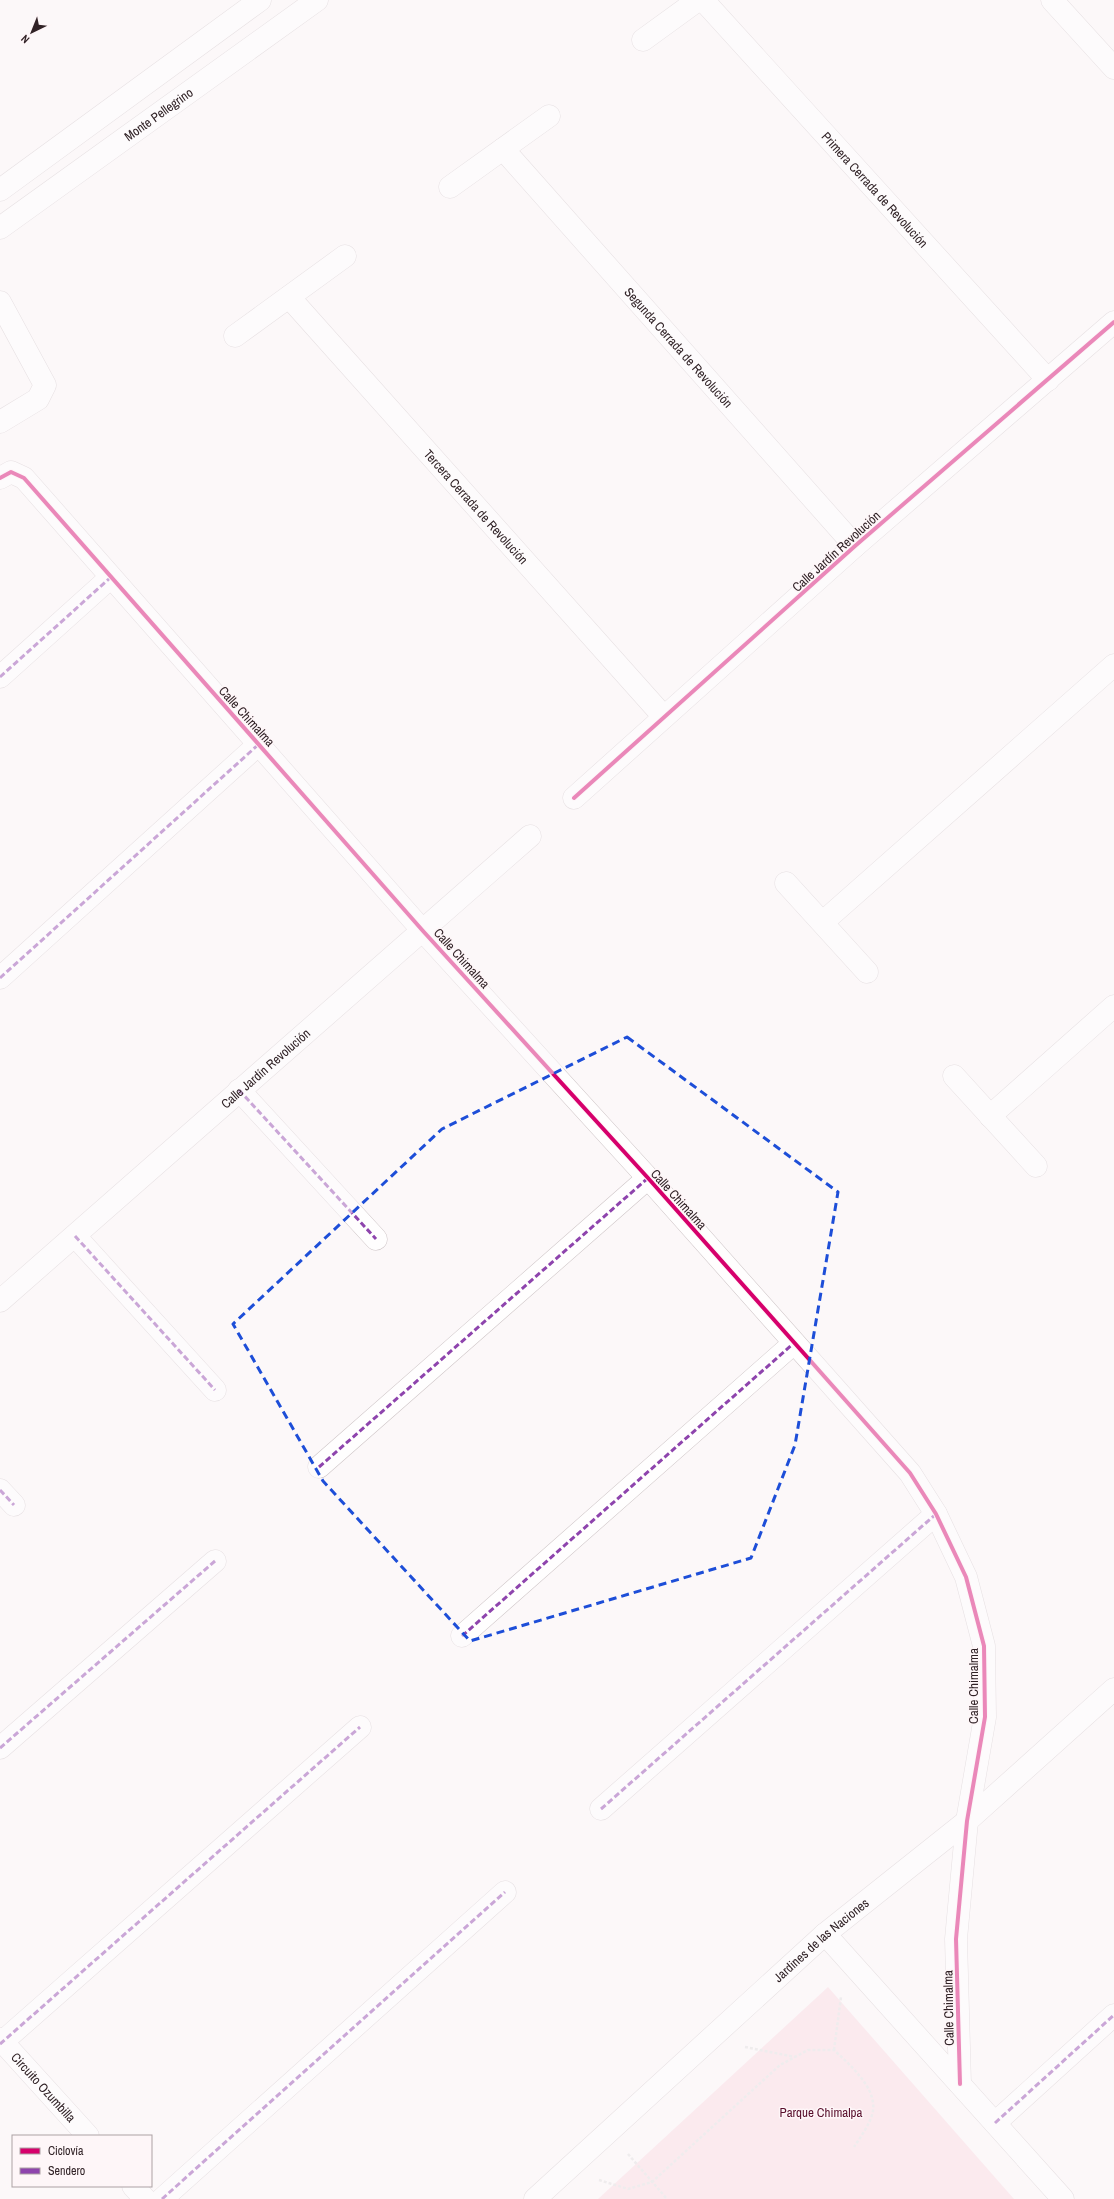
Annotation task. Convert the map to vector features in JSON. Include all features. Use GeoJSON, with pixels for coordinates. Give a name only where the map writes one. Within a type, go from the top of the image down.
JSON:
{"type":"FeatureCollection","features":[{"type":"Feature","properties":{"kind":"street"},"geometry":{"type":"LineString","coordinates":[[0,190],[260,0]]}},
{"type":"Feature","properties":{"kind":"street","name":"Monte Pellegrino"},"geometry":{"type":"LineString","coordinates":[[0,228],[317,0]]}},
{"type":"Feature","properties":{"kind":"street"},"geometry":{"type":"LineString","coordinates":[[643,40],[698,0]]}},
{"type":"Feature","properties":{"kind":"street","name":"Primera Cerrada de Revolución"},"geometry":{"type":"LineString","coordinates":[[703,0],[1048,380]]}},
{"type":"Feature","properties":{"kind":"street"},"geometry":{"type":"LineString","coordinates":[[1052,0],[1114,68]]}},
{"type":"Feature","properties":{"kind":"street"},"geometry":{"type":"LineString","coordinates":[[450,187],[549,116]]}},
{"type":"Feature","properties":{"kind":"street","name":"Segunda Cerrada de Revolución"},"geometry":{"type":"LineString","coordinates":[[503,149],[855,546]]}},
{"type":"Feature","properties":{"kind":"street"},"geometry":{"type":"LineString","coordinates":[[235,336],[345,256]]}},
{"type":"Feature","properties":{"kind":"street","name":"Tercera Cerrada de Revolución"},"geometry":{"type":"LineString","coordinates":[[288,297],[664,717]]}},
{"type":"Feature","properties":{"kind":"street"},"geometry":{"type":"LineString","coordinates":[[0,302],[45,385],[38,399],[0,422]]}},
{"type":"Feature","properties":{"kind":"street","name":"Calle Jardín Revolución"},"geometry":{"type":"LineString","coordinates":[[574,798],[855,546],[1114,322]]}},
{"type":"Feature","properties":{"kind":"street","name":"Calle Chimalma"},"geometry":{"type":"LineString","coordinates":[[6,475],[24,478],[110,578],[259,744],[423,931],[648,1178],[910,1473],[936,1514],[966,1577],[984,1646],[986,1717],[967,1821],[956,1939],[960,2084]]}},
{"type":"Feature","properties":{"kind":"street"},"geometry":{"type":"LineString","coordinates":[[0,677],[110,578]]}},
{"type":"Feature","properties":{"kind":"street"},"geometry":{"type":"LineString","coordinates":[[823,922],[1114,665]]}},
{"type":"Feature","properties":{"kind":"street"},"geometry":{"type":"LineString","coordinates":[[0,978],[259,744]]}},
{"type":"Feature","properties":{"kind":"street","name":"Calle Jardín Revolución"},"geometry":{"type":"LineString","coordinates":[[0,1301],[530,836]]}},
{"type":"Feature","properties":{"kind":"street"},"geometry":{"type":"LineString","coordinates":[[786,883],[867,972]]}},
{"type":"Feature","properties":{"kind":"street"},"geometry":{"type":"LineString","coordinates":[[990,1116],[1114,1006]]}},
{"type":"Feature","properties":{"kind":"street"},"geometry":{"type":"LineString","coordinates":[[954,1076],[1036,1166]]}},
{"type":"Feature","properties":{"kind":"street"},"geometry":{"type":"LineString","coordinates":[[239,1090],[376,1239]]}},
{"type":"Feature","properties":{"kind":"street"},"geometry":{"type":"LineString","coordinates":[[319,1467],[648,1178]]}},
{"type":"Feature","properties":{"kind":"street"},"geometry":{"type":"LineString","coordinates":[[75,1236],[215,1390]]}},
{"type":"Feature","properties":{"kind":"street"},"geometry":{"type":"LineString","coordinates":[[462,1636],[794,1343]]}},
{"type":"Feature","properties":{"kind":"street"},"geometry":{"type":"LineString","coordinates":[[601,1809],[936,1514]]}},
{"type":"Feature","properties":{"kind":"street"},"geometry":{"type":"LineString","coordinates":[[0,1748],[215,1561]]}},
{"type":"Feature","properties":{"kind":"street","name":"Jardines de las Naciones"},"geometry":{"type":"LineString","coordinates":[[535,2199],[825,1934],[967,1821],[1114,1689]]}},
{"type":"Feature","properties":{"kind":"street"},"geometry":{"type":"LineString","coordinates":[[1,2041],[360,1727]]}},
{"type":"Feature","properties":{"kind":"street"},"geometry":{"type":"LineString","coordinates":[[162,2199],[505,1892]]}},
{"type":"Feature","properties":{"kind":"street","name":"Calle Chimalma"},"geometry":{"type":"LineString","coordinates":[[825,1934],[1063,2199]]}},
{"type":"Feature","properties":{"kind":"street"},"geometry":{"type":"LineString","coordinates":[[995,2123],[1114,2016]]}},
{"type":"Feature","properties":{"kind":"street","name":"Circuito Ozumbilla"},"geometry":{"type":"LineString","coordinates":[[1,2041],[87,2135]]}},
{"type":"Feature","properties":{"kind":"street"},"geometry":{"type":"LineString","coordinates":[[134,2187],[145,2199]]}},
{"type":"Feature","properties":{"kind":"path"},"geometry":{"type":"LineString","coordinates":[[834,2050],[846,1957]]}},
{"type":"Feature","properties":{"kind":"path"},"geometry":{"type":"LineString","coordinates":[[721,2030],[743,2047],[795,2057]]}},
{"type":"Feature","properties":{"kind":"path"},"geometry":{"type":"LineString","coordinates":[[568,2170],[628,2189],[652,2182],[780,2065],[808,2050],[834,2050],[857,2072],[872,2094],[872,2116],[854,2148]]}},
{"type":"Feature","properties":{"kind":"path"},"geometry":{"type":"LineString","coordinates":[[609,2132],[667,2199]]}},
{"type":"Feature","properties":{"kind":"highlighted area"},"geometry":{"type":"Polygon","coordinates":[[[627,1037],[838,1192],[795,1445],[751,1558],[470,1641],[323,1481],[233,1324],[442,1129],[627,1037]]]}},
{"type":"Feature","properties":{"kind":"green space","name":"Parque Chimalpa"},"geometry":{"type":"Polygon","coordinates":[[[828,1987],[1014,2199],[598,2199],[828,1987]]]}},
{"type":"Feature","properties":{"kind":"marked path"},"geometry":{"type":"LineString","coordinates":[[0,677],[110,578]]}},
{"type":"Feature","properties":{"kind":"marked path"},"geometry":{"type":"LineString","coordinates":[[0,978],[259,744]]}},
{"type":"Feature","properties":{"kind":"marked path"},"geometry":{"type":"LineString","coordinates":[[239,1090],[376,1239]]}},
{"type":"Feature","properties":{"kind":"marked path"},"geometry":{"type":"LineString","coordinates":[[319,1467],[648,1178]]}},
{"type":"Feature","properties":{"kind":"marked path"},"geometry":{"type":"LineString","coordinates":[[75,1236],[215,1390]]}},
{"type":"Feature","properties":{"kind":"marked path"},"geometry":{"type":"LineString","coordinates":[[462,1636],[794,1343]]}},
{"type":"Feature","properties":{"kind":"marked path"},"geometry":{"type":"LineString","coordinates":[[0,1490],[14,1505]]}},
{"type":"Feature","properties":{"kind":"marked path"},"geometry":{"type":"LineString","coordinates":[[601,1809],[936,1514]]}},
{"type":"Feature","properties":{"kind":"marked path"},"geometry":{"type":"LineString","coordinates":[[0,1748],[215,1561]]}},
{"type":"Feature","properties":{"kind":"marked path"},"geometry":{"type":"LineString","coordinates":[[0,2044],[360,1727]]}},
{"type":"Feature","properties":{"kind":"marked path"},"geometry":{"type":"LineString","coordinates":[[162,2199],[505,1892]]}},
{"type":"Feature","properties":{"kind":"marked path"},"geometry":{"type":"LineString","coordinates":[[995,2123],[1114,2015]]}},
{"type":"Feature","properties":{"kind":"cycle path"},"geometry":{"type":"LineString","coordinates":[[574,798],[855,546],[1114,322]]}},
{"type":"Feature","properties":{"kind":"cycle path"},"geometry":{"type":"LineString","coordinates":[[0,478],[11,472],[24,478],[423,931],[648,1178],[910,1473],[936,1514],[966,1577],[984,1646],[985,1717],[967,1821],[956,1939],[960,2084]]}}]}
